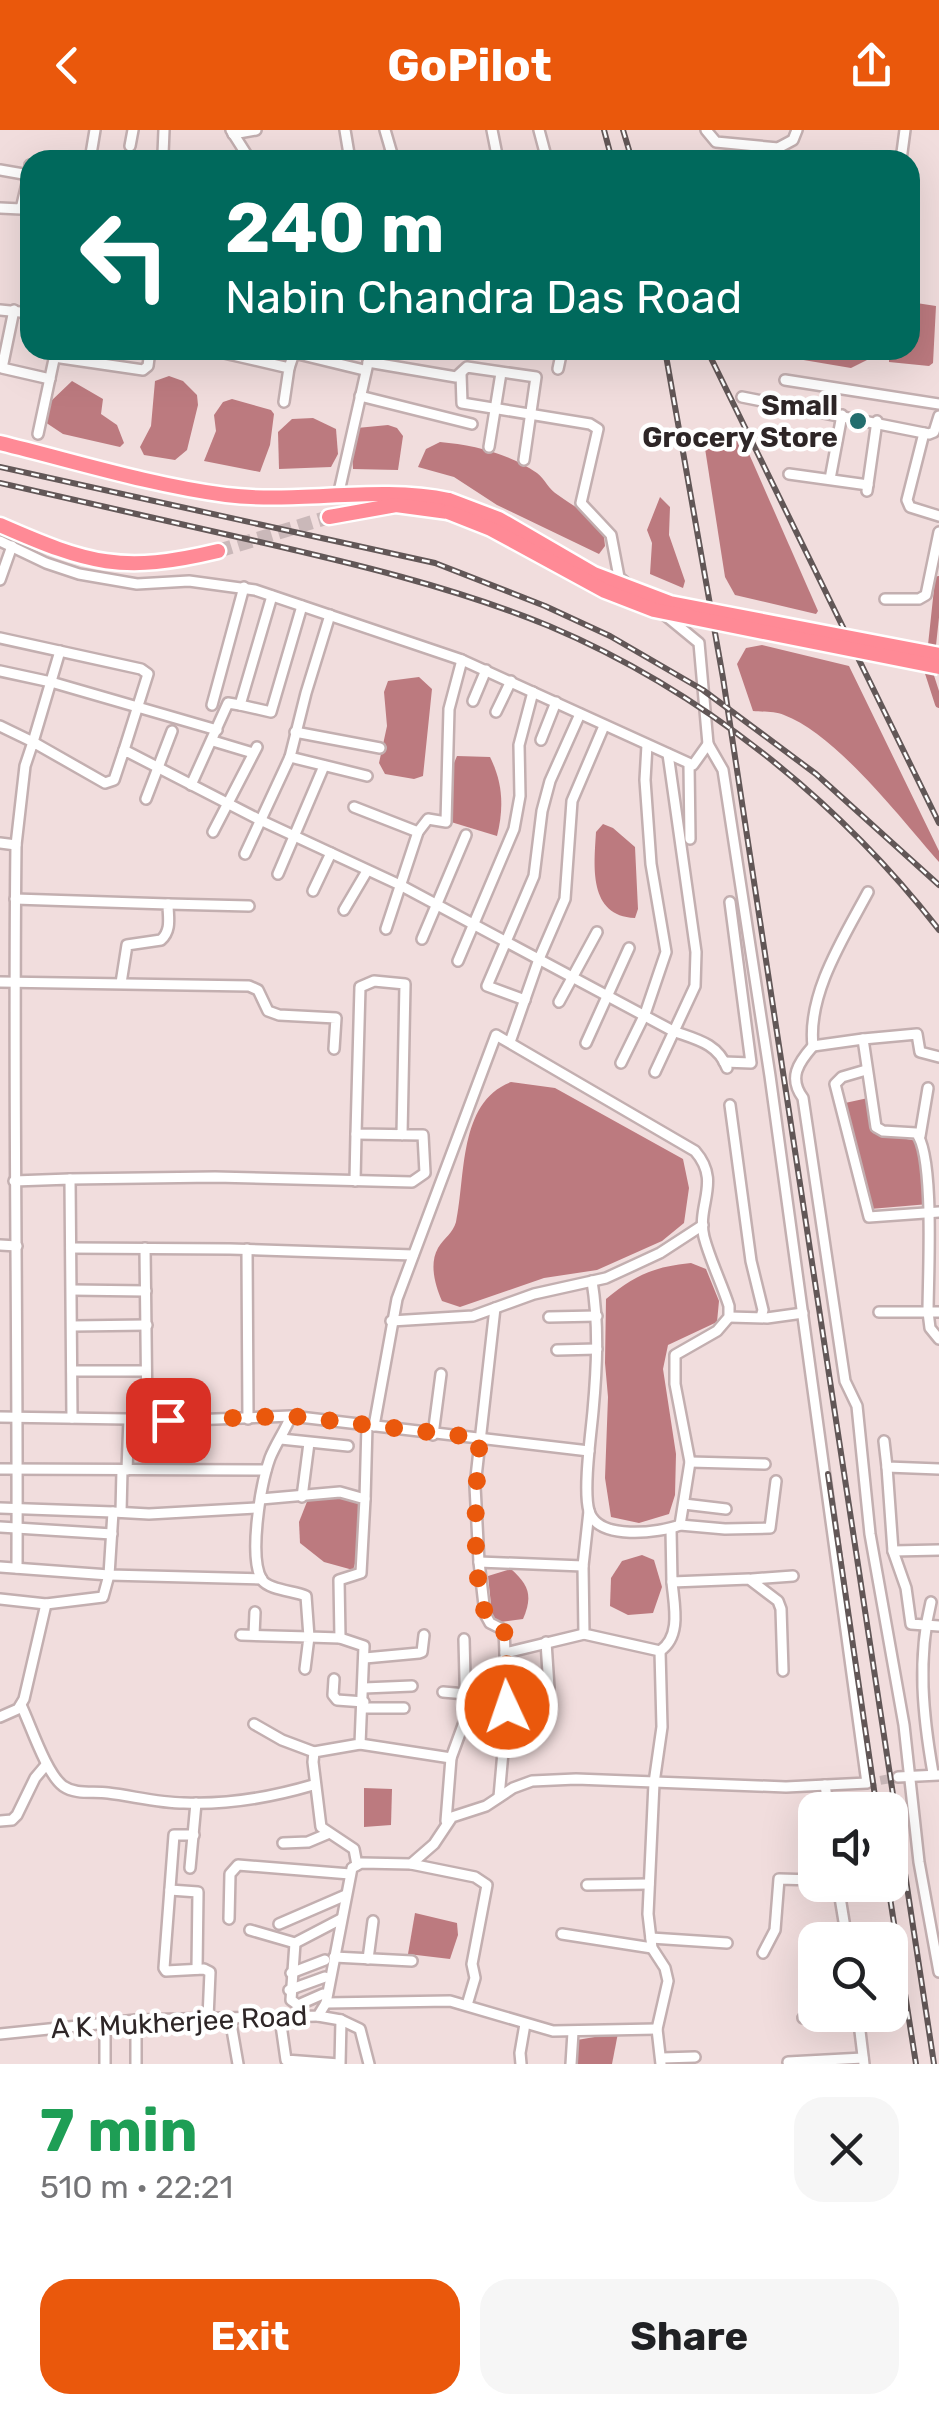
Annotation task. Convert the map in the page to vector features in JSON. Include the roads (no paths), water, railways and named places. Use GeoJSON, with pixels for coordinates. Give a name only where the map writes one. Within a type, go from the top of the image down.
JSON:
{"type":"FeatureCollection","features":[{"type":"Feature","properties":{"kind":"highway"},"geometry":{"type":"LineString","coordinates":[[0,444],[226,495],[392,493],[498,519],[594,574],[670,603],[939,655]]}},
{"type":"Feature","properties":{"kind":"highway"},"geometry":{"type":"LineString","coordinates":[[330,517],[396,504],[449,506],[588,583],[654,610],[939,667]]}},
{"type":"Feature","properties":{"kind":"highway"},"geometry":{"type":"LineString","coordinates":[[0,525],[82,558],[116,564],[151,564],[218,551]]}},
{"type":"Feature","properties":{"kind":"street"},"geometry":{"type":"LineString","coordinates":[[130,146],[133,130]]}},
{"type":"Feature","properties":{"kind":"street"},"geometry":{"type":"LineString","coordinates":[[232,132],[256,130]]}},
{"type":"Feature","properties":{"kind":"street"},"geometry":{"type":"LineString","coordinates":[[706,130],[716,142],[778,148],[793,140],[796,130]]}},
{"type":"Feature","properties":{"kind":"street"},"geometry":{"type":"LineString","coordinates":[[0,310],[20,311]]}},
{"type":"Feature","properties":{"kind":"street"},"geometry":{"type":"LineString","coordinates":[[14,310],[2,368],[50,379]]}},
{"type":"Feature","properties":{"kind":"street"},"geometry":{"type":"LineString","coordinates":[[38,434],[54,360]]}},
{"type":"Feature","properties":{"kind":"street"},"geometry":{"type":"LineString","coordinates":[[88,360],[143,370],[149,360]]}},
{"type":"Feature","properties":{"kind":"street"},"geometry":{"type":"LineString","coordinates":[[254,360],[288,368]]}},
{"type":"Feature","properties":{"kind":"street"},"geometry":{"type":"LineString","coordinates":[[284,402],[291,360]]}},
{"type":"Feature","properties":{"kind":"street"},"geometry":{"type":"LineString","coordinates":[[335,360],[456,378],[467,367],[536,378],[524,460]]}},
{"type":"Feature","properties":{"kind":"street"},"geometry":{"type":"LineString","coordinates":[[338,496],[368,360]]}},
{"type":"Feature","properties":{"kind":"street"},"geometry":{"type":"LineString","coordinates":[[558,369],[560,360]]}},
{"type":"Feature","properties":{"kind":"street"},"geometry":{"type":"LineString","coordinates":[[488,446],[501,373]]}},
{"type":"Feature","properties":{"kind":"street"},"geometry":{"type":"LineString","coordinates":[[411,1864],[434,1844],[457,1814],[486,1806],[518,1785],[540,1780],[752,1787],[867,1783],[766,1056],[723,770],[708,744],[699,643],[619,578],[611,535],[581,503],[598,429],[590,424],[462,403],[461,374]]}},
{"type":"Feature","properties":{"kind":"street"},"geometry":{"type":"LineString","coordinates":[[785,380],[939,404]]}},
{"type":"Feature","properties":{"kind":"street"},"geometry":{"type":"LineString","coordinates":[[360,396],[472,424]]}},
{"type":"Feature","properties":{"kind":"street"},"geometry":{"type":"LineString","coordinates":[[742,396],[877,422],[933,427],[908,504],[939,516]]}},
{"type":"Feature","properties":{"kind":"street"},"geometry":{"type":"LineString","coordinates":[[830,478],[842,415]]}},
{"type":"Feature","properties":{"kind":"street"},"geometry":{"type":"LineString","coordinates":[[789,474],[830,478],[868,488],[877,422]]}},
{"type":"Feature","properties":{"kind":"street"},"geometry":{"type":"LineString","coordinates":[[886,599],[919,599],[926,594],[939,532]]}},
{"type":"Feature","properties":{"kind":"street"},"geometry":{"type":"LineString","coordinates":[[0,541],[79,574],[155,584],[189,582],[244,588],[272,596],[462,660],[689,764],[693,765],[708,744]]}},
{"type":"Feature","properties":{"kind":"street"},"geometry":{"type":"LineString","coordinates":[[0,580],[12,546]]}},
{"type":"Feature","properties":{"kind":"street"},"geometry":{"type":"LineString","coordinates":[[151,564],[155,584]]}},
{"type":"Feature","properties":{"kind":"street"},"geometry":{"type":"LineString","coordinates":[[212,705],[244,588]]}},
{"type":"Feature","properties":{"kind":"street"},"geometry":{"type":"LineString","coordinates":[[240,705],[272,596]]}},
{"type":"Feature","properties":{"kind":"street"},"geometry":{"type":"LineString","coordinates":[[191,785],[228,703],[272,712],[302,606]]}},
{"type":"Feature","properties":{"kind":"street"},"geometry":{"type":"LineString","coordinates":[[246,854],[290,757],[330,616]]}},
{"type":"Feature","properties":{"kind":"street"},"geometry":{"type":"LineString","coordinates":[[0,638],[141,669],[148,674],[114,780],[106,782],[0,726]]}},
{"type":"Feature","properties":{"kind":"street"},"geometry":{"type":"LineString","coordinates":[[18,1568],[13,1030],[16,844],[25,766],[60,651]]}},
{"type":"Feature","properties":{"kind":"street"},"geometry":{"type":"LineString","coordinates":[[386,930],[418,832],[428,820],[446,822],[449,709],[462,660]]}},
{"type":"Feature","properties":{"kind":"street"},"geometry":{"type":"LineString","coordinates":[[474,702],[486,670]]}},
{"type":"Feature","properties":{"kind":"street"},"geometry":{"type":"LineString","coordinates":[[0,671],[217,730]]}},
{"type":"Feature","properties":{"kind":"street"},"geometry":{"type":"LineString","coordinates":[[496,712],[512,681]]}},
{"type":"Feature","properties":{"kind":"street"},"geometry":{"type":"LineString","coordinates":[[458,961],[514,829],[520,796],[519,745],[533,692]]}},
{"type":"Feature","properties":{"kind":"street"},"geometry":{"type":"LineString","coordinates":[[541,740],[556,702]]}},
{"type":"Feature","properties":{"kind":"street"},"geometry":{"type":"LineString","coordinates":[[524,1006],[487,986],[534,876],[546,792],[580,714]]}},
{"type":"Feature","properties":{"kind":"street"},"geometry":{"type":"LineString","coordinates":[[511,1039],[565,899],[572,801],[604,726]]}},
{"type":"Feature","properties":{"kind":"street"},"geometry":{"type":"LineString","coordinates":[[146,799],[172,732]]}},
{"type":"Feature","properties":{"kind":"street"},"geometry":{"type":"LineString","coordinates":[[295,732],[380,748]]}},
{"type":"Feature","properties":{"kind":"street"},"geometry":{"type":"LineString","coordinates":[[213,741],[255,750],[214,832]]}},
{"type":"Feature","properties":{"kind":"street"},"geometry":{"type":"LineString","coordinates":[[621,1063],[666,952],[651,864],[645,780],[647,744]]}},
{"type":"Feature","properties":{"kind":"street"},"geometry":{"type":"LineString","coordinates":[[124,750],[400,886],[673,1032],[706,1043],[726,1065],[751,1063],[730,902]]}},
{"type":"Feature","properties":{"kind":"street"},"geometry":{"type":"LineString","coordinates":[[655,1072],[695,986],[697,964],[668,754]]}},
{"type":"Feature","properties":{"kind":"street"},"geometry":{"type":"LineString","coordinates":[[290,757],[367,776]]}},
{"type":"Feature","properties":{"kind":"street"},"geometry":{"type":"LineString","coordinates":[[689,764],[690,839]]}},
{"type":"Feature","properties":{"kind":"street"},"geometry":{"type":"LineString","coordinates":[[278,874],[324,766]]}},
{"type":"Feature","properties":{"kind":"street"},"geometry":{"type":"LineString","coordinates":[[354,806],[418,832]]}},
{"type":"Feature","properties":{"kind":"street"},"geometry":{"type":"LineString","coordinates":[[422,939],[466,835]]}},
{"type":"Feature","properties":{"kind":"street"},"geometry":{"type":"LineString","coordinates":[[0,843],[16,844]]}},
{"type":"Feature","properties":{"kind":"street"},"geometry":{"type":"LineString","coordinates":[[312,891],[330,854]]}},
{"type":"Feature","properties":{"kind":"street"},"geometry":{"type":"LineString","coordinates":[[344,910],[366,871]]}},
{"type":"Feature","properties":{"kind":"street"},"geometry":{"type":"LineString","coordinates":[[0,892],[15,896],[249,906]]}},
{"type":"Feature","properties":{"kind":"street"},"geometry":{"type":"LineString","coordinates":[[868,892],[838,950],[812,1016],[813,1046],[794,1074],[795,1088],[802,1098],[845,1381],[857,1406],[868,1515],[904,1725],[919,1862],[939,1972]]}},
{"type":"Feature","properties":{"kind":"street"},"geometry":{"type":"LineString","coordinates":[[121,983],[127,945],[162,940],[169,931],[168,904]]}},
{"type":"Feature","properties":{"kind":"street"},"geometry":{"type":"LineString","coordinates":[[560,1002],[597,932]]}},
{"type":"Feature","properties":{"kind":"street"},"geometry":{"type":"LineString","coordinates":[[0,942],[13,943]]}},
{"type":"Feature","properties":{"kind":"street"},"geometry":{"type":"LineString","coordinates":[[586,1043],[629,948]]}},
{"type":"Feature","properties":{"kind":"street"},"geometry":{"type":"LineString","coordinates":[[0,982],[249,986],[258,990],[268,1011],[278,1016],[336,1018],[334,1050]]}},
{"type":"Feature","properties":{"kind":"street"},"geometry":{"type":"LineString","coordinates":[[355,1181],[360,986],[405,984],[402,1135]]}},
{"type":"Feature","properties":{"kind":"street"},"geometry":{"type":"LineString","coordinates":[[0,1029],[13,1030]]}},
{"type":"Feature","properties":{"kind":"street"},"geometry":{"type":"LineString","coordinates":[[813,1046],[918,1034],[920,1052],[939,1057]]}},
{"type":"Feature","properties":{"kind":"street"},"geometry":{"type":"LineString","coordinates":[[340,1638],[339,1580],[361,1573],[371,1425],[391,1321],[496,1035],[511,1039],[695,1151],[706,1163],[704,1236],[729,1306],[729,1317],[717,1331],[675,1355],[675,1384],[690,1462],[676,1527],[672,1582],[675,1624],[669,1645],[660,1651],[584,1634],[505,1652]]}},
{"type":"Feature","properties":{"kind":"street"},"geometry":{"type":"LineString","coordinates":[[863,1039],[876,1127],[920,1136]]}},
{"type":"Feature","properties":{"kind":"street"},"geometry":{"type":"LineString","coordinates":[[750,1056],[766,1056]]}},
{"type":"Feature","properties":{"kind":"street"},"geometry":{"type":"LineString","coordinates":[[866,1070],[836,1084],[869,1216],[934,1212]]}},
{"type":"Feature","properties":{"kind":"street"},"geometry":{"type":"LineString","coordinates":[[928,1088],[920,1136],[926,1152],[934,1212],[934,1312],[930,1328],[939,1340]]}},
{"type":"Feature","properties":{"kind":"street"},"geometry":{"type":"LineString","coordinates":[[730,1105],[761,1316]]}},
{"type":"Feature","properties":{"kind":"street"},"geometry":{"type":"LineString","coordinates":[[14,1180],[215,1177],[412,1182],[426,1173],[423,1135],[356,1134]]}},
{"type":"Feature","properties":{"kind":"street"},"geometry":{"type":"LineString","coordinates":[[70,1178],[72,1418]]}},
{"type":"Feature","properties":{"kind":"street"},"geometry":{"type":"LineString","coordinates":[[391,1321],[473,1316],[534,1294],[592,1281],[660,1253],[703,1226]]}},
{"type":"Feature","properties":{"kind":"street"},"geometry":{"type":"LineString","coordinates":[[0,1246],[17,1246]]}},
{"type":"Feature","properties":{"kind":"street"},"geometry":{"type":"LineString","coordinates":[[71,1248],[247,1249],[413,1256]]}},
{"type":"Feature","properties":{"kind":"street"},"geometry":{"type":"LineString","coordinates":[[145,1248],[147,1419]]}},
{"type":"Feature","properties":{"kind":"street"},"geometry":{"type":"LineString","coordinates":[[247,1249],[248,1419]]}},
{"type":"Feature","properties":{"kind":"street"},"geometry":{"type":"LineString","coordinates":[[584,1634],[583,1566],[597,1349],[592,1281]]}},
{"type":"Feature","properties":{"kind":"street"},"geometry":{"type":"LineString","coordinates":[[72,1290],[146,1291]]}},
{"type":"Feature","properties":{"kind":"street"},"geometry":{"type":"LineString","coordinates":[[0,1297],[16,1297]]}},
{"type":"Feature","properties":{"kind":"street"},"geometry":{"type":"LineString","coordinates":[[495,1308],[474,1509],[485,1614],[490,1623],[504,1630],[506,1693],[499,1797]]}},
{"type":"Feature","properties":{"kind":"street"},"geometry":{"type":"LineString","coordinates":[[880,1312],[934,1312]]}},
{"type":"Feature","properties":{"kind":"street"},"geometry":{"type":"LineString","coordinates":[[729,1317],[803,1313]]}},
{"type":"Feature","properties":{"kind":"street"},"geometry":{"type":"LineString","coordinates":[[549,1317],[597,1316]]}},
{"type":"Feature","properties":{"kind":"street"},"geometry":{"type":"LineString","coordinates":[[74,1326],[147,1325]]}},
{"type":"Feature","properties":{"kind":"street"},"geometry":{"type":"LineString","coordinates":[[557,1350],[597,1349]]}},
{"type":"Feature","properties":{"kind":"street"},"geometry":{"type":"LineString","coordinates":[[72,1371],[146,1371]]}},
{"type":"Feature","properties":{"kind":"street"},"geometry":{"type":"LineString","coordinates":[[433,1435],[440,1374]]}},
{"type":"Feature","properties":{"kind":"street"},"geometry":{"type":"LineString","coordinates":[[291,1416],[266,1470],[259,1504],[262,1579],[268,1585],[306,1596],[309,1637],[305,1670]]}},
{"type":"Feature","properties":{"kind":"street"},"geometry":{"type":"LineString","coordinates":[[0,1417],[291,1416],[589,1451]]}},
{"type":"Feature","properties":{"kind":"street"},"geometry":{"type":"LineString","coordinates":[[0,1599],[46,1604],[103,1597],[129,1419]]}},
{"type":"Feature","properties":{"kind":"street"},"geometry":{"type":"LineString","coordinates":[[281,1439],[348,1446]]}},
{"type":"Feature","properties":{"kind":"street"},"geometry":{"type":"LineString","coordinates":[[884,1441],[894,1551],[912,1624],[939,1626]]}},
{"type":"Feature","properties":{"kind":"street"},"geometry":{"type":"LineString","coordinates":[[302,1497],[309,1443]]}},
{"type":"Feature","properties":{"kind":"street"},"geometry":{"type":"LineString","coordinates":[[690,1462],[765,1464]]}},
{"type":"Feature","properties":{"kind":"street"},"geometry":{"type":"LineString","coordinates":[[887,1467],[939,1469]]}},
{"type":"Feature","properties":{"kind":"street"},"geometry":{"type":"LineString","coordinates":[[0,1469],[266,1470]]}},
{"type":"Feature","properties":{"kind":"street"},"geometry":{"type":"LineString","coordinates":[[589,1512],[612,1528],[636,1534],[676,1527],[770,1528],[776,1481]]}},
{"type":"Feature","properties":{"kind":"street"},"geometry":{"type":"LineString","coordinates":[[0,1508],[148,1514],[340,1492],[365,1499]]}},
{"type":"Feature","properties":{"kind":"street"},"geometry":{"type":"LineString","coordinates":[[684,1504],[726,1508]]}},
{"type":"Feature","properties":{"kind":"street"},"geometry":{"type":"LineString","coordinates":[[0,1527],[112,1534]]}},
{"type":"Feature","properties":{"kind":"street"},"geometry":{"type":"LineString","coordinates":[[894,1551],[939,1550]]}},
{"type":"Feature","properties":{"kind":"street"},"geometry":{"type":"LineString","coordinates":[[479,1562],[583,1566]]}},
{"type":"Feature","properties":{"kind":"street"},"geometry":{"type":"LineString","coordinates":[[0,1567],[109,1575],[262,1579]]}},
{"type":"Feature","properties":{"kind":"street"},"geometry":{"type":"LineString","coordinates":[[672,1582],[793,1576]]}},
{"type":"Feature","properties":{"kind":"street"},"geometry":{"type":"LineString","coordinates":[[749,1579],[780,1604],[783,1672]]}},
{"type":"Feature","properties":{"kind":"street"},"geometry":{"type":"LineString","coordinates":[[898,1777],[936,1774],[923,1710],[925,1626],[932,1602]]}},
{"type":"Feature","properties":{"kind":"street"},"geometry":{"type":"LineString","coordinates":[[46,1604],[21,1705],[46,1765],[64,1786],[77,1792],[196,1803],[282,1794],[313,1784]]}},
{"type":"Feature","properties":{"kind":"street"},"geometry":{"type":"LineString","coordinates":[[254,1635],[255,1612]]}},
{"type":"Feature","properties":{"kind":"street"},"geometry":{"type":"LineString","coordinates":[[240,1635],[340,1638],[364,1646],[360,1744]]}},
{"type":"Feature","properties":{"kind":"street"},"geometry":{"type":"LineString","coordinates":[[365,1658],[419,1654],[424,1636]]}},
{"type":"Feature","properties":{"kind":"street"},"geometry":{"type":"LineString","coordinates":[[444,1829],[451,1758],[463,1729],[464,1639]]}},
{"type":"Feature","properties":{"kind":"street"},"geometry":{"type":"LineString","coordinates":[[506,1693],[550,1688],[546,1642]]}},
{"type":"Feature","properties":{"kind":"street"},"geometry":{"type":"LineString","coordinates":[[660,1651],[662,1728],[654,1782],[648,1914],[652,1943],[668,1981],[657,2029],[662,2061],[694,2057]]}},
{"type":"Feature","properties":{"kind":"street"},"geometry":{"type":"LineString","coordinates":[[334,1679],[333,1695],[337,1700],[404,1708]]}},
{"type":"Feature","properties":{"kind":"street"},"geometry":{"type":"LineString","coordinates":[[364,1688],[412,1686]]}},
{"type":"Feature","properties":{"kind":"street"},"geometry":{"type":"LineString","coordinates":[[443,1692],[466,1694]]}},
{"type":"Feature","properties":{"kind":"street"},"geometry":{"type":"LineString","coordinates":[[0,1717],[21,1705]]}},
{"type":"Feature","properties":{"kind":"street"},"geometry":{"type":"LineString","coordinates":[[254,1724],[314,1752],[360,1744],[451,1758]]}},
{"type":"Feature","properties":{"kind":"street"},"geometry":{"type":"LineString","coordinates":[[314,1752],[313,1784],[320,1828],[354,1849],[353,1869]]}},
{"type":"Feature","properties":{"kind":"street"},"geometry":{"type":"LineString","coordinates":[[0,1821],[12,1820],[46,1765]]}},
{"type":"Feature","properties":{"kind":"street"},"geometry":{"type":"LineString","coordinates":[[826,1785],[827,1792]]}},
{"type":"Feature","properties":{"kind":"street"},"geometry":{"type":"LineString","coordinates":[[190,1868],[196,1803]]}},
{"type":"Feature","properties":{"kind":"street"},"geometry":{"type":"LineString","coordinates":[[283,1843],[308,1842],[327,1834]]}},
{"type":"Feature","properties":{"kind":"street"},"geometry":{"type":"LineString","coordinates":[[194,1835],[174,1835],[164,1968],[208,1969],[212,1978],[208,2018]]}},
{"type":"Feature","properties":{"kind":"street"},"geometry":{"type":"LineString","coordinates":[[230,1919],[230,1874],[238,1865],[353,1869],[411,1864],[459,1873],[487,1885],[467,2006]]}},
{"type":"Feature","properties":{"kind":"street","name":"A K Mukherjee Road"},"geometry":{"type":"LineString","coordinates":[[0,2034],[136,2020],[318,2016],[353,1869]]}},
{"type":"Feature","properties":{"kind":"street"},"geometry":{"type":"LineString","coordinates":[[763,1953],[775,1930],[779,1879],[798,1880]]}},
{"type":"Feature","properties":{"kind":"street"},"geometry":{"type":"LineString","coordinates":[[586,1885],[649,1884]]}},
{"type":"Feature","properties":{"kind":"street"},"geometry":{"type":"LineString","coordinates":[[170,1890],[198,1892],[197,1969]]}},
{"type":"Feature","properties":{"kind":"street"},"geometry":{"type":"LineString","coordinates":[[279,1924],[346,1895]]}},
{"type":"Feature","properties":{"kind":"street"},"geometry":{"type":"LineString","coordinates":[[250,1930],[294,1944],[341,1919]]}},
{"type":"Feature","properties":{"kind":"street"},"geometry":{"type":"LineString","coordinates":[[368,1959],[373,1920]]}},
{"type":"Feature","properties":{"kind":"street"},"geometry":{"type":"LineString","coordinates":[[562,1934],[652,1943],[727,1942]]}},
{"type":"Feature","properties":{"kind":"street"},"geometry":{"type":"LineString","coordinates":[[294,1944],[290,1990],[294,2018]]}},
{"type":"Feature","properties":{"kind":"street"},"geometry":{"type":"LineString","coordinates":[[292,1972],[330,1958],[412,1961]]}},
{"type":"Feature","properties":{"kind":"street"},"geometry":{"type":"LineString","coordinates":[[290,1990],[325,1977]]}},
{"type":"Feature","properties":{"kind":"street"},"geometry":{"type":"LineString","coordinates":[[294,2004],[324,1998],[450,2001],[514,2017],[525,2024],[572,2032],[657,2029]]}},
{"type":"Feature","properties":{"kind":"street"},"geometry":{"type":"LineString","coordinates":[[318,2016],[360,2029],[369,2064]]}},
{"type":"Feature","properties":{"kind":"street"},"geometry":{"type":"LineString","coordinates":[[230,2018],[238,2064]]}},
{"type":"Feature","properties":{"kind":"street"},"geometry":{"type":"LineString","coordinates":[[280,2018],[286,2060],[340,2064],[341,2020]]}},
{"type":"Feature","properties":{"kind":"street"},"geometry":{"type":"LineString","coordinates":[[136,2020],[136,2064]]}},
{"type":"Feature","properties":{"kind":"street"},"geometry":{"type":"LineString","coordinates":[[105,2022],[105,2064]]}},
{"type":"Feature","properties":{"kind":"street"},"geometry":{"type":"LineString","coordinates":[[521,2064],[525,2024]]}},
{"type":"Feature","properties":{"kind":"street"},"geometry":{"type":"LineString","coordinates":[[572,2032],[572,2064]]}},
{"type":"Feature","properties":{"kind":"street"},"geometry":{"type":"LineString","coordinates":[[788,2062],[863,2061],[860,2032]]}},
{"type":"Feature","properties":{"kind":"waterway"},"geometry":{"type":"LineString","coordinates":[[939,580],[929,673],[939,704]]}},
{"type":"Feature","properties":{"kind":"tunnel"},"geometry":{"type":"LineString","coordinates":[[218,551],[329,517]]}},
{"type":"Feature","properties":{"kind":"tunnel"},"geometry":{"type":"LineString","coordinates":[[867,1783],[898,1777]]}},
{"type":"Feature","properties":{"kind":"railway"},"geometry":{"type":"LineString","coordinates":[[604,130],[609,150]]}},
{"type":"Feature","properties":{"kind":"railway"},"geometry":{"type":"LineString","coordinates":[[623,130],[629,150]]}},
{"type":"Feature","properties":{"kind":"railway"},"geometry":{"type":"LineString","coordinates":[[667,360],[723,678],[934,2064]]}},
{"type":"Feature","properties":{"kind":"railway"},"geometry":{"type":"LineString","coordinates":[[712,360],[939,823]]}},
{"type":"Feature","properties":{"kind":"railway"},"geometry":{"type":"LineString","coordinates":[[0,467],[435,563],[545,606],[610,636],[703,690],[816,774],[939,885]]}},
{"type":"Feature","properties":{"kind":"railway"},"geometry":{"type":"LineString","coordinates":[[0,483],[402,577],[513,612],[605,652],[660,682],[764,754],[857,837],[939,930]]}},
{"type":"Feature","properties":{"kind":"railway"},"geometry":{"type":"LineString","coordinates":[[828,1474],[874,1792]]}},
{"type":"Feature","properties":{"kind":"railway"},"geometry":{"type":"LineString","coordinates":[[891,1902],[916,2064]]}},
{"type":"Feature","properties":{"kind":"place","name":"Small Grocery Store"},"geometry":{"type":"Point","coordinates":[858,421]}}]}
